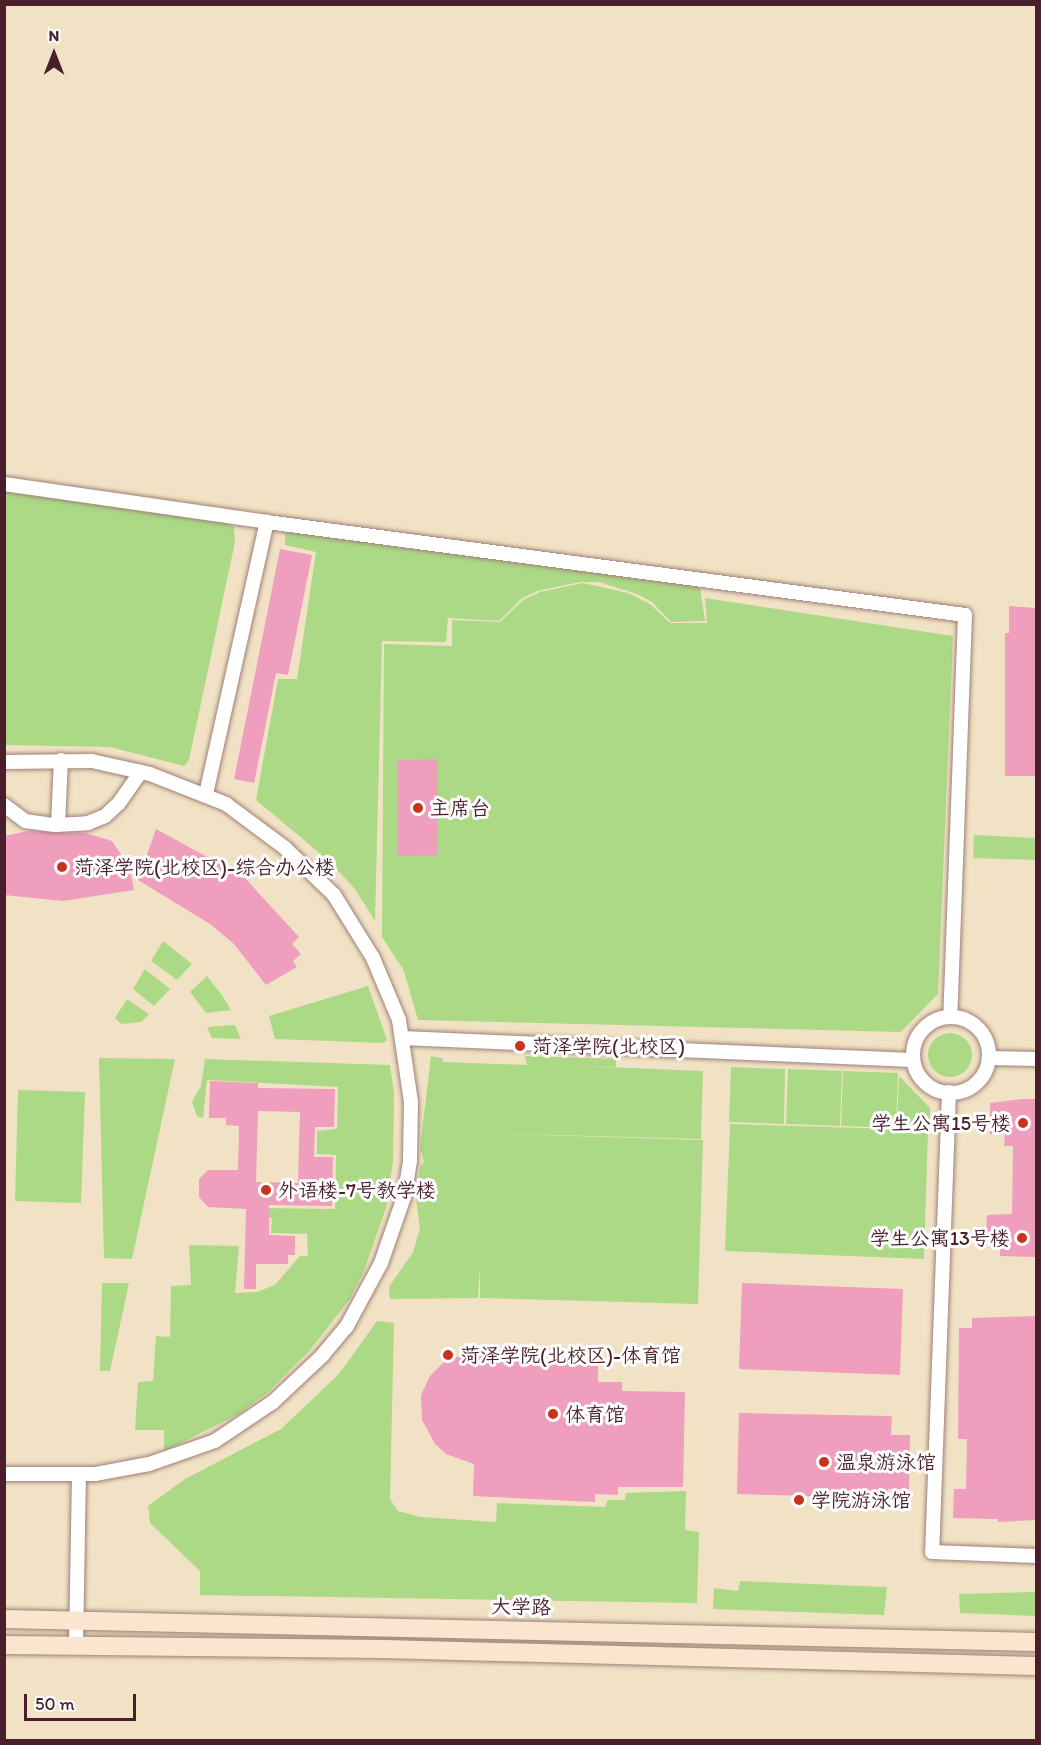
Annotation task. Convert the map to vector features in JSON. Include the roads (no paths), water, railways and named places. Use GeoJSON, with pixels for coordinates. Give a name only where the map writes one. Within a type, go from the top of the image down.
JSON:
{"type":"FeatureCollection","features":[{"type":"Feature","properties":{"kind":"main road","name":"大学路"},"geometry":{"type":"LineString","coordinates":[[4,1619],[1036,1642]]}},
{"type":"Feature","properties":{"kind":"main road"},"geometry":{"type":"LineString","coordinates":[[4,1645],[384,1649],[1036,1666]]}},
{"type":"Feature","properties":{"kind":"street"},"geometry":{"type":"LineString","coordinates":[[4,484],[267,522],[965,615],[950,1017]]}},
{"type":"Feature","properties":{"kind":"street"},"geometry":{"type":"LineString","coordinates":[[206,794],[267,522]]}},
{"type":"Feature","properties":{"kind":"street"},"geometry":{"type":"LineString","coordinates":[[58,825],[61,760]]}},
{"type":"Feature","properties":{"kind":"street"},"geometry":{"type":"LineString","coordinates":[[4,762],[92,760],[141,772],[206,794],[226,804],[285,848],[334,895],[373,958],[402,1038],[411,1102],[410,1161],[404,1197],[381,1263],[347,1326],[323,1355],[273,1402],[215,1441],[149,1464],[79,1474],[4,1474]]}},
{"type":"Feature","properties":{"kind":"street"},"geometry":{"type":"LineString","coordinates":[[4,805],[25,821],[58,825],[88,823],[105,816],[131,789],[141,772]]}},
{"type":"Feature","properties":{"kind":"street"},"geometry":{"type":"LineString","coordinates":[[950,1017],[968,1021],[983,1034],[989,1058],[984,1074],[974,1085],[949,1092],[929,1086],[918,1074],[913,1060],[914,1044],[922,1030],[934,1020],[950,1017]]}},
{"type":"Feature","properties":{"kind":"street"},"geometry":{"type":"LineString","coordinates":[[402,1038],[913,1060]]}},
{"type":"Feature","properties":{"kind":"street"},"geometry":{"type":"LineString","coordinates":[[989,1058],[1036,1059]]}},
{"type":"Feature","properties":{"kind":"street"},"geometry":{"type":"LineString","coordinates":[[949,1092],[932,1552],[1036,1556]]}},
{"type":"Feature","properties":{"kind":"street"},"geometry":{"type":"LineString","coordinates":[[76,1645],[79,1474]]}},
{"type":"Feature","properties":{"kind":"place","name":"主席台"},"geometry":{"type":"Point","coordinates":[418,808]}},
{"type":"Feature","properties":{"kind":"place","name":"菏泽学院(北校区)-综合办公楼"},"geometry":{"type":"Point","coordinates":[62,867]}},
{"type":"Feature","properties":{"kind":"place","name":"菏泽学院(北校区)"},"geometry":{"type":"Point","coordinates":[520,1046]}},
{"type":"Feature","properties":{"kind":"place","name":"学生公寓15号楼"},"geometry":{"type":"Point","coordinates":[1023,1123]}},
{"type":"Feature","properties":{"kind":"place","name":"外语楼-7号教学楼"},"geometry":{"type":"Point","coordinates":[266,1190]}},
{"type":"Feature","properties":{"kind":"place","name":"学生公寓13号楼"},"geometry":{"type":"Point","coordinates":[1022,1238]}},
{"type":"Feature","properties":{"kind":"place","name":"菏泽学院(北校区)-体育馆"},"geometry":{"type":"Point","coordinates":[448,1355]}},
{"type":"Feature","properties":{"kind":"place","name":"体育馆"},"geometry":{"type":"Point","coordinates":[553,1414]}},
{"type":"Feature","properties":{"kind":"place","name":"温泉游泳馆"},"geometry":{"type":"Point","coordinates":[824,1462]}},
{"type":"Feature","properties":{"kind":"place","name":"学院游泳馆"},"geometry":{"type":"Point","coordinates":[799,1500]}}]}
